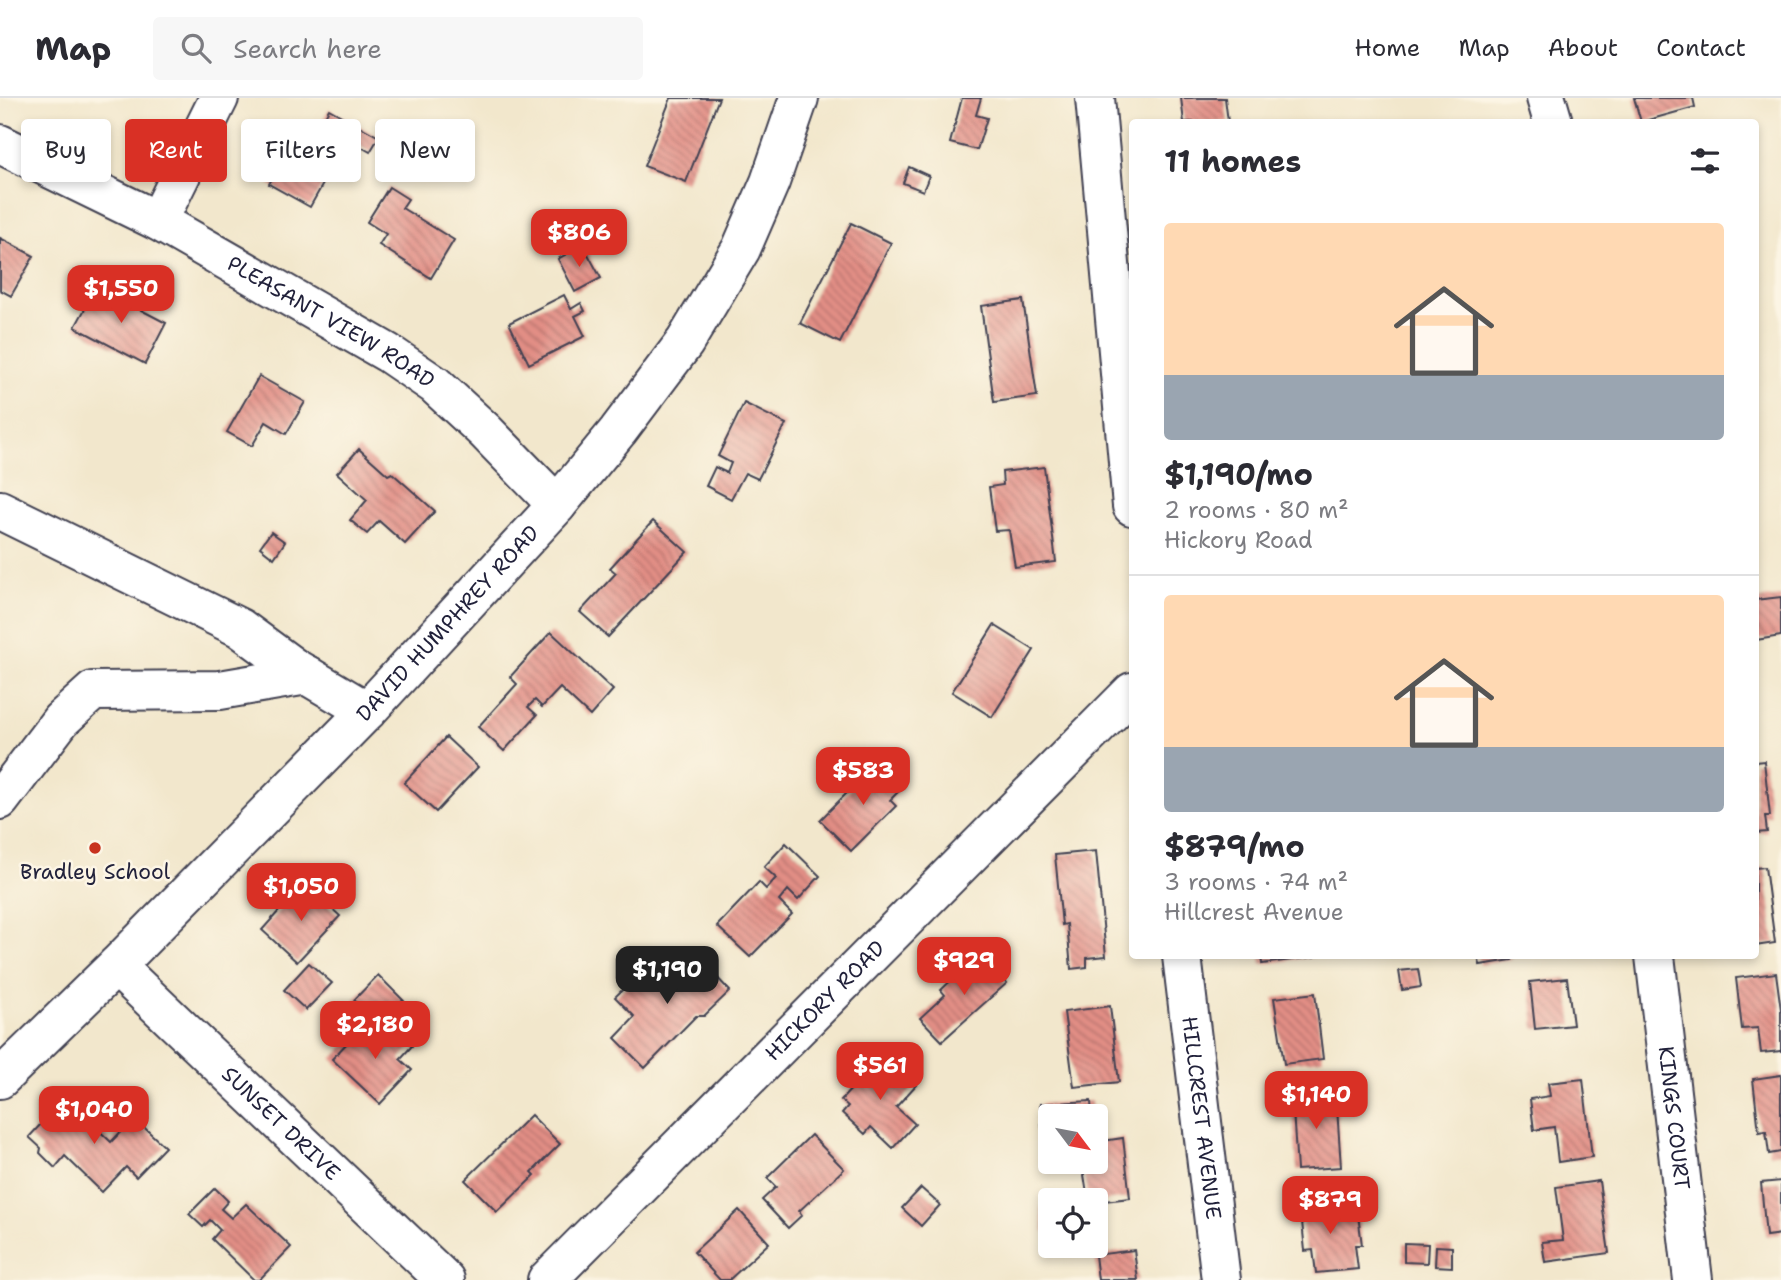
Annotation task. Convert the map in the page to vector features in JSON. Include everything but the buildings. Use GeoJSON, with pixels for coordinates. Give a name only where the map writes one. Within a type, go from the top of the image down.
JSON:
{"type":"FeatureCollection","features":[{"type":"Feature","properties":{"kind":"street"},"geometry":{"type":"LineString","coordinates":[[158,221],[219,98]]}},
{"type":"Feature","properties":{"kind":"street","name":"DAVID HUMPHREY ROAD"},"geometry":{"type":"LineString","coordinates":[[0,1079],[116,966],[367,710],[557,505],[618,431],[685,342],[741,249],[770,182],[799,98]]}},
{"type":"Feature","properties":{"kind":"street"},"geometry":{"type":"LineString","coordinates":[[1095,98],[1129,473]]}},
{"type":"Feature","properties":{"kind":"street"},"geometry":{"type":"LineString","coordinates":[[1546,98],[1552,119]]}},
{"type":"Feature","properties":{"kind":"street","name":"PLEASANT VIEW ROAD"},"geometry":{"type":"LineString","coordinates":[[0,144],[158,221],[388,353],[435,386],[485,431],[557,505]]}},
{"type":"Feature","properties":{"kind":"street"},"geometry":{"type":"LineString","coordinates":[[0,510],[240,628],[293,667],[367,710]]}},
{"type":"Feature","properties":{"kind":"street"},"geometry":{"type":"LineString","coordinates":[[0,800],[61,720],[93,691],[220,690],[307,676]]}},
{"type":"Feature","properties":{"kind":"street","name":"HICKORY ROAD"},"geometry":{"type":"LineString","coordinates":[[547,1280],[1129,695]]}},
{"type":"Feature","properties":{"kind":"street","name":"HILLCREST AVENUE"},"geometry":{"type":"LineString","coordinates":[[1182,959],[1221,1280]]}},
{"type":"Feature","properties":{"kind":"street","name":"KINGS COURT"},"geometry":{"type":"LineString","coordinates":[[1655,959],[1693,1280]]}},
{"type":"Feature","properties":{"kind":"street","name":"SUNSET DRIVE"},"geometry":{"type":"LineString","coordinates":[[116,966],[445,1280]]}},
{"type":"Feature","properties":{"kind":"place","name":"Bradley School"},"geometry":{"type":"Point","coordinates":[95,848]}}]}
